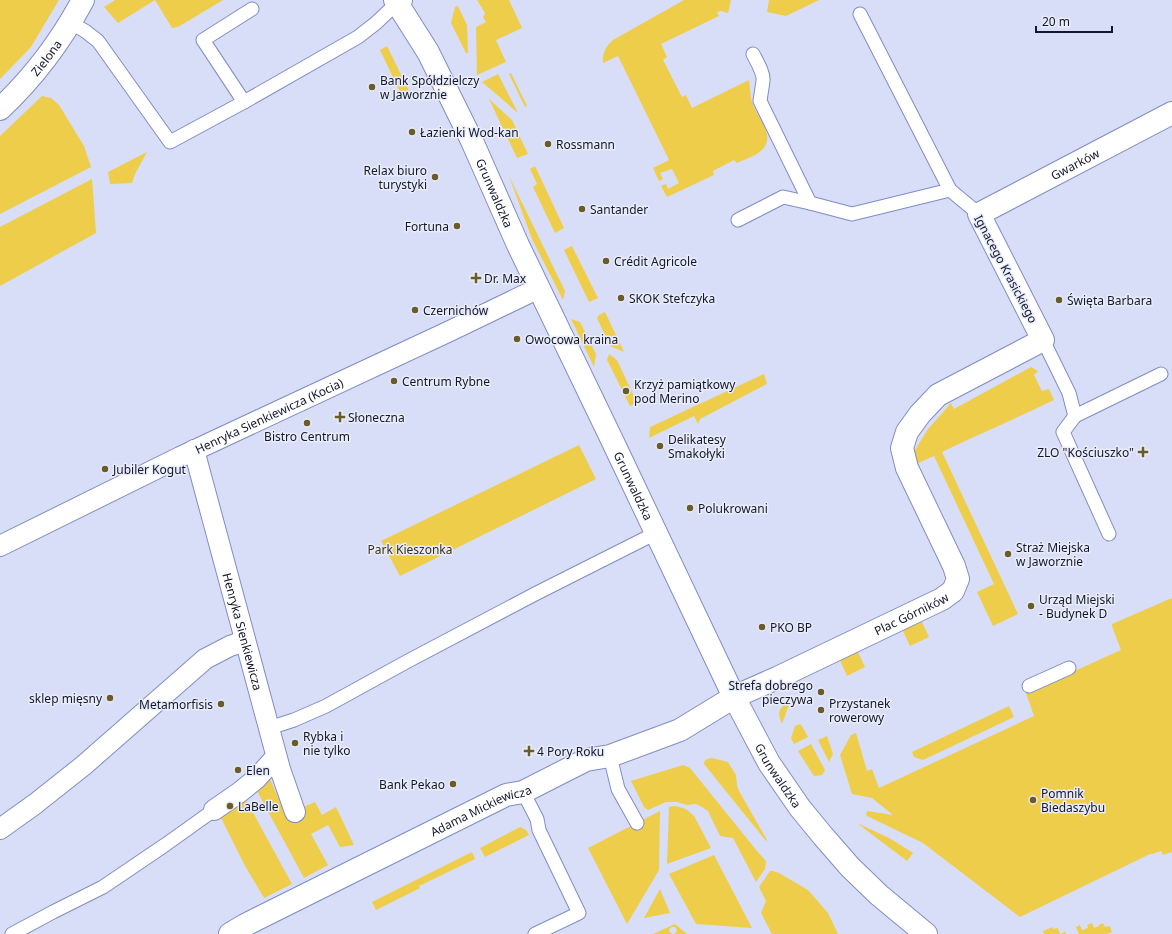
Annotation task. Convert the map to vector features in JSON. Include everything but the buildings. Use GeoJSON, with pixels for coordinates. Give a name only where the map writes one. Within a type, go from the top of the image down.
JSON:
{"type":"FeatureCollection","features":[{"type":"Feature","properties":{"kind":"street","name":"Zielona"},"geometry":{"type":"LineString","coordinates":[[0,109],[41,65],[71,23],[83,0]]}},
{"type":"Feature","properties":{"kind":"street","name":"Grunwaldzka"},"geometry":{"type":"LineString","coordinates":[[398,1],[432,59],[472,141],[518,245],[734,697],[776,775],[800,808],[850,867],[879,895],[926,934]]}},
{"type":"Feature","properties":{"kind":"street","name":"Gwarków"},"geometry":{"type":"LineString","coordinates":[[979,214],[1172,113]]}},
{"type":"Feature","properties":{"kind":"street","name":"Ignacego Krasickiego"},"geometry":{"type":"LineString","coordinates":[[979,214],[1043,340]]}},
{"type":"Feature","properties":{"kind":"street","name":"Henryka Sienkiewicza (Kocia)"},"geometry":{"type":"LineString","coordinates":[[0,546],[194,450],[446,333],[539,288]]}},
{"type":"Feature","properties":{"kind":"street","name":"Plac Górników"},"geometry":{"type":"LineString","coordinates":[[734,697],[942,599],[953,591],[958,579],[954,566],[907,468],[902,448],[907,432],[920,414],[938,395],[1043,340]]}},
{"type":"Feature","properties":{"kind":"street","name":"Henryka Sienkiewicza"},"geometry":{"type":"LineString","coordinates":[[194,450],[276,757],[295,812]]}},
{"type":"Feature","properties":{"kind":"street"},"geometry":{"type":"LineString","coordinates":[[0,829],[35,804],[77,770],[205,660],[230,646],[245,641]]}},
{"type":"Feature","properties":{"kind":"street","name":"Adama Mickiewicza"},"geometry":{"type":"LineString","coordinates":[[230,934],[245,925],[506,795],[523,792],[586,760],[610,756],[680,730],[734,697]]}},
{"type":"Feature","properties":{"kind":"street"},"geometry":{"type":"LineString","coordinates":[[214,810],[256,779],[276,757]]}},
{"type":"Feature","properties":{"kind":"lane"},"geometry":{"type":"LineString","coordinates":[[71,23],[98,41],[170,142],[358,37],[376,23],[398,1]]}},
{"type":"Feature","properties":{"kind":"lane"},"geometry":{"type":"LineString","coordinates":[[244,102],[203,40],[252,9]]}},
{"type":"Feature","properties":{"kind":"lane","name":"Ignacego Krasickiego"},"geometry":{"type":"LineString","coordinates":[[860,14],[950,190],[979,214]]}},
{"type":"Feature","properties":{"kind":"lane"},"geometry":{"type":"LineString","coordinates":[[753,54],[759,66],[763,80],[760,101],[810,203]]}},
{"type":"Feature","properties":{"kind":"lane"},"geometry":{"type":"LineString","coordinates":[[738,220],[783,197],[852,214],[874,210],[950,190]]}},
{"type":"Feature","properties":{"kind":"lane"},"geometry":{"type":"LineString","coordinates":[[1043,340],[1069,393],[1075,416]]}},
{"type":"Feature","properties":{"kind":"lane"},"geometry":{"type":"LineString","coordinates":[[1109,534],[1063,432],[1075,416],[1161,374]]}},
{"type":"Feature","properties":{"kind":"lane"},"geometry":{"type":"LineString","coordinates":[[269,728],[294,720],[326,706],[408,661],[656,533]]}},
{"type":"Feature","properties":{"kind":"lane"},"geometry":{"type":"LineString","coordinates":[[1029,686],[1069,668]]}},
{"type":"Feature","properties":{"kind":"lane"},"geometry":{"type":"LineString","coordinates":[[610,756],[618,788],[636,823]]}},
{"type":"Feature","properties":{"kind":"lane"},"geometry":{"type":"LineString","coordinates":[[523,792],[537,819],[540,830],[579,913],[535,934]]}},
{"type":"Feature","properties":{"kind":"lane"},"geometry":{"type":"LineString","coordinates":[[12,934],[103,887],[214,810]]}},
{"type":"Feature","properties":{"kind":"green space"},"geometry":{"type":"Polygon","coordinates":[[[0,0],[59,0],[31,47],[0,79],[0,0]]]}},
{"type":"Feature","properties":{"kind":"green space"},"geometry":{"type":"Polygon","coordinates":[[[115,0],[155,0],[118,23],[104,7],[115,0]]]}},
{"type":"Feature","properties":{"kind":"green space"},"geometry":{"type":"Polygon","coordinates":[[[155,0],[223,0],[178,27],[172,28],[155,0]]]}},
{"type":"Feature","properties":{"kind":"green space"},"geometry":{"type":"Polygon","coordinates":[[[477,0],[509,0],[522,28],[496,40],[506,62],[477,75],[476,27],[486,22],[483,17],[485,13],[477,0]]]}},
{"type":"Feature","properties":{"kind":"green space"},"geometry":{"type":"Polygon","coordinates":[[[684,0],[731,0],[728,13],[721,11],[717,12],[719,16],[661,44],[667,57],[663,60],[682,97],[686,95],[692,108],[749,80],[752,102],[764,126],[767,138],[766,144],[757,154],[737,163],[734,160],[713,171],[714,175],[667,197],[661,186],[666,184],[668,189],[679,183],[672,169],[660,173],[663,179],[659,181],[653,168],[669,160],[618,56],[603,63],[603,56],[608,45],[613,40],[684,0]]]}},
{"type":"Feature","properties":{"kind":"green space"},"geometry":{"type":"Polygon","coordinates":[[[769,0],[819,0],[786,16],[767,12],[769,0]]]}},
{"type":"Feature","properties":{"kind":"green space"},"geometry":{"type":"Polygon","coordinates":[[[458,6],[467,25],[468,53],[466,53],[451,23],[455,7],[458,6]]]}},
{"type":"Feature","properties":{"kind":"green space"},"geometry":{"type":"Polygon","coordinates":[[[387,46],[411,95],[403,98],[380,50],[387,46]]]}},
{"type":"Feature","properties":{"kind":"green space"},"geometry":{"type":"Polygon","coordinates":[[[511,73],[527,106],[525,107],[509,74],[511,73]]]}},
{"type":"Feature","properties":{"kind":"green space"},"geometry":{"type":"Polygon","coordinates":[[[498,74],[518,113],[482,82],[498,74]]]}},
{"type":"Feature","properties":{"kind":"green space"},"geometry":{"type":"Polygon","coordinates":[[[42,96],[51,98],[59,105],[84,146],[91,167],[0,214],[0,136],[42,96]]]}},
{"type":"Feature","properties":{"kind":"green space"},"geometry":{"type":"Polygon","coordinates":[[[489,99],[512,120],[528,154],[517,158],[489,99]]]}},
{"type":"Feature","properties":{"kind":"green space"},"geometry":{"type":"Polygon","coordinates":[[[147,152],[135,174],[132,183],[110,184],[108,172],[147,152]]]}},
{"type":"Feature","properties":{"kind":"green space"},"geometry":{"type":"Polygon","coordinates":[[[535,166],[564,228],[555,233],[533,187],[537,184],[530,169],[535,166]]]}},
{"type":"Feature","properties":{"kind":"green space"},"geometry":{"type":"Polygon","coordinates":[[[509,176],[565,291],[563,300],[532,239],[509,176]]]}},
{"type":"Feature","properties":{"kind":"green space"},"geometry":{"type":"Polygon","coordinates":[[[92,179],[96,233],[0,286],[0,227],[92,179]]]}},
{"type":"Feature","properties":{"kind":"green space"},"geometry":{"type":"Polygon","coordinates":[[[572,246],[598,298],[589,302],[564,250],[572,246]]]}},
{"type":"Feature","properties":{"kind":"green space"},"geometry":{"type":"Polygon","coordinates":[[[605,312],[624,352],[610,346],[597,318],[605,312]]]}},
{"type":"Feature","properties":{"kind":"green space"},"geometry":{"type":"Polygon","coordinates":[[[571,319],[580,322],[596,354],[594,367],[571,319]]]}},
{"type":"Feature","properties":{"kind":"green space"},"geometry":{"type":"Polygon","coordinates":[[[609,354],[617,360],[637,403],[630,406],[607,360],[609,354]]]}},
{"type":"Feature","properties":{"kind":"green space"},"geometry":{"type":"Polygon","coordinates":[[[1031,367],[1038,371],[1034,375],[1042,391],[1049,389],[1054,400],[942,452],[1018,614],[993,626],[977,592],[994,584],[934,456],[916,464],[914,457],[915,450],[928,429],[951,403],[954,409],[1031,367]]]}},
{"type":"Feature","properties":{"kind":"green space"},"geometry":{"type":"Polygon","coordinates":[[[764,374],[767,384],[700,419],[698,424],[694,416],[649,438],[650,427],[764,374]]]}},
{"type":"Feature","properties":{"kind":"green space","name":"Park Kieszonka"},"geometry":{"type":"Polygon","coordinates":[[[579,445],[596,479],[400,576],[381,541],[579,445]]]}},
{"type":"Feature","properties":{"kind":"green space"},"geometry":{"type":"Polygon","coordinates":[[[1172,598],[1172,852],[1163,855],[1161,851],[1150,854],[1020,917],[923,843],[867,816],[867,811],[893,815],[872,798],[852,794],[840,755],[851,735],[856,733],[867,771],[872,769],[879,788],[1034,716],[1026,693],[1121,650],[1112,624],[1172,598]]]}},
{"type":"Feature","properties":{"kind":"green space"},"geometry":{"type":"Polygon","coordinates":[[[921,620],[929,637],[910,646],[902,629],[921,620]]]}},
{"type":"Feature","properties":{"kind":"green space"},"geometry":{"type":"Polygon","coordinates":[[[857,650],[865,667],[847,676],[839,658],[857,650]]]}},
{"type":"Feature","properties":{"kind":"green space"},"geometry":{"type":"Polygon","coordinates":[[[790,702],[782,724],[779,713],[783,706],[790,702]]]}},
{"type":"Feature","properties":{"kind":"green space"},"geometry":{"type":"Polygon","coordinates":[[[1009,706],[1014,717],[923,760],[914,757],[912,752],[1009,706]]]}},
{"type":"Feature","properties":{"kind":"green space"},"geometry":{"type":"Polygon","coordinates":[[[800,724],[808,737],[794,744],[791,738],[795,726],[800,724]]]}},
{"type":"Feature","properties":{"kind":"green space"},"geometry":{"type":"Polygon","coordinates":[[[827,736],[833,754],[829,762],[818,740],[827,736]]]}},
{"type":"Feature","properties":{"kind":"green space"},"geometry":{"type":"Polygon","coordinates":[[[811,744],[825,770],[822,775],[814,776],[798,751],[811,744]]]}},
{"type":"Feature","properties":{"kind":"green space"},"geometry":{"type":"Polygon","coordinates":[[[712,758],[728,762],[736,775],[739,791],[767,840],[766,841],[704,764],[705,760],[712,758]]]}},
{"type":"Feature","properties":{"kind":"green space"},"geometry":{"type":"Polygon","coordinates":[[[683,765],[690,768],[766,861],[765,869],[756,882],[733,838],[720,836],[708,811],[696,804],[687,805],[677,802],[666,802],[648,810],[644,807],[631,781],[683,765]]]}},
{"type":"Feature","properties":{"kind":"green space"},"geometry":{"type":"Polygon","coordinates":[[[269,777],[286,815],[315,802],[322,815],[336,807],[354,845],[340,847],[328,825],[311,834],[328,865],[304,878],[257,791],[269,777]]]}},
{"type":"Feature","properties":{"kind":"green space"},"geometry":{"type":"Polygon","coordinates":[[[246,800],[292,884],[264,898],[244,864],[221,818],[246,800]]]}},
{"type":"Feature","properties":{"kind":"green space"},"geometry":{"type":"Polygon","coordinates":[[[675,806],[686,809],[694,816],[711,848],[667,864],[669,807],[675,806]]]}},
{"type":"Feature","properties":{"kind":"green space"},"geometry":{"type":"Polygon","coordinates":[[[660,811],[659,870],[627,924],[588,848],[660,811]]]}},
{"type":"Feature","properties":{"kind":"green space"},"geometry":{"type":"Polygon","coordinates":[[[857,823],[891,839],[913,853],[907,861],[857,823]]]}},
{"type":"Feature","properties":{"kind":"green space"},"geometry":{"type":"Polygon","coordinates":[[[520,827],[526,830],[529,835],[485,857],[480,848],[520,827]]]}},
{"type":"Feature","properties":{"kind":"green space"},"geometry":{"type":"Polygon","coordinates":[[[472,852],[476,861],[475,859],[419,886],[420,888],[376,910],[372,902],[472,852]]]}},
{"type":"Feature","properties":{"kind":"green space"},"geometry":{"type":"Polygon","coordinates":[[[714,855],[752,928],[696,924],[669,874],[714,855]]]}},
{"type":"Feature","properties":{"kind":"green space"},"geometry":{"type":"Polygon","coordinates":[[[770,871],[779,873],[808,890],[828,913],[838,934],[772,934],[761,913],[766,901],[759,887],[770,871]]]}},
{"type":"Feature","properties":{"kind":"green space"},"geometry":{"type":"Polygon","coordinates":[[[660,889],[670,913],[644,918],[660,889]]]}},
{"type":"Feature","properties":{"kind":"green space"},"geometry":{"type":"Polygon","coordinates":[[[1092,923],[1094,928],[1103,923],[1105,927],[1110,926],[1112,932],[1107,934],[1079,934],[1076,927],[1080,925],[1082,930],[1088,928],[1087,925],[1092,923]]]}},
{"type":"Feature","properties":{"kind":"green space"},"geometry":{"type":"Polygon","coordinates":[[[675,924],[687,934],[674,934],[677,930],[675,927],[672,927],[669,931],[672,934],[653,934],[675,924]]]}},
{"type":"Feature","properties":{"kind":"green space"},"geometry":{"type":"Polygon","coordinates":[[[1052,927],[1053,929],[1058,928],[1060,934],[1044,934],[1043,931],[1052,927]]]}},
{"type":"Feature","properties":{"kind":"place","name":"Bank Spółdzielczy w Jaworznie"},"geometry":{"type":"Point","coordinates":[372,87]}},
{"type":"Feature","properties":{"kind":"place","name":"Łazienki Wod-kan"},"geometry":{"type":"Point","coordinates":[412,132]}},
{"type":"Feature","properties":{"kind":"place","name":"Rossmann"},"geometry":{"type":"Point","coordinates":[548,144]}},
{"type":"Feature","properties":{"kind":"place","name":"Relax biuro turystyki"},"geometry":{"type":"Point","coordinates":[435,177]}},
{"type":"Feature","properties":{"kind":"place","name":"Santander"},"geometry":{"type":"Point","coordinates":[582,209]}},
{"type":"Feature","properties":{"kind":"place","name":"Fortuna"},"geometry":{"type":"Point","coordinates":[457,226]}},
{"type":"Feature","properties":{"kind":"place","name":"Crédit Agricole"},"geometry":{"type":"Point","coordinates":[606,261]}},
{"type":"Feature","properties":{"kind":"place","name":"Dr. Max"},"geometry":{"type":"Point","coordinates":[476,278]}},
{"type":"Feature","properties":{"kind":"place","name":"SKOK Stefczyka"},"geometry":{"type":"Point","coordinates":[621,298]}},
{"type":"Feature","properties":{"kind":"place","name":"Święta Barbara"},"geometry":{"type":"Point","coordinates":[1059,300]}},
{"type":"Feature","properties":{"kind":"place","name":"Czernichów"},"geometry":{"type":"Point","coordinates":[415,310]}},
{"type":"Feature","properties":{"kind":"place","name":"Owocowa kraina"},"geometry":{"type":"Point","coordinates":[517,339]}},
{"type":"Feature","properties":{"kind":"place","name":"Centrum Rybne"},"geometry":{"type":"Point","coordinates":[394,381]}},
{"type":"Feature","properties":{"kind":"place","name":"Krzyż pamiątkowy pod Merino"},"geometry":{"type":"Point","coordinates":[626,391]}},
{"type":"Feature","properties":{"kind":"place","name":"Słoneczna"},"geometry":{"type":"Point","coordinates":[340,417]}},
{"type":"Feature","properties":{"kind":"place","name":"Bistro Centrum"},"geometry":{"type":"Point","coordinates":[307,423]}},
{"type":"Feature","properties":{"kind":"place","name":"Delikatesy Smakołyki"},"geometry":{"type":"Point","coordinates":[660,446]}},
{"type":"Feature","properties":{"kind":"place","name":"ZLO \"Kościuszko\""},"geometry":{"type":"Point","coordinates":[1143,452]}},
{"type":"Feature","properties":{"kind":"place","name":"Jubiler Kogut"},"geometry":{"type":"Point","coordinates":[105,469]}},
{"type":"Feature","properties":{"kind":"place","name":"Polukrowani"},"geometry":{"type":"Point","coordinates":[690,508]}},
{"type":"Feature","properties":{"kind":"place","name":"Straż Miejska w Jaworznie"},"geometry":{"type":"Point","coordinates":[1008,554]}},
{"type":"Feature","properties":{"kind":"place","name":"Urząd Miejski - Budynek D"},"geometry":{"type":"Point","coordinates":[1031,606]}},
{"type":"Feature","properties":{"kind":"place","name":"PKO BP"},"geometry":{"type":"Point","coordinates":[762,627]}},
{"type":"Feature","properties":{"kind":"place","name":"Strefa dobrego pieczywa"},"geometry":{"type":"Point","coordinates":[821,692]}},
{"type":"Feature","properties":{"kind":"place","name":"sklep mięsny"},"geometry":{"type":"Point","coordinates":[110,698]}},
{"type":"Feature","properties":{"kind":"place","name":"Metamorfisis"},"geometry":{"type":"Point","coordinates":[221,704]}},
{"type":"Feature","properties":{"kind":"place","name":"Przystanek rowerowy"},"geometry":{"type":"Point","coordinates":[821,710]}},
{"type":"Feature","properties":{"kind":"place","name":"Rybka i nie tylko"},"geometry":{"type":"Point","coordinates":[295,743]}},
{"type":"Feature","properties":{"kind":"place","name":"4 Pory Roku"},"geometry":{"type":"Point","coordinates":[529,751]}},
{"type":"Feature","properties":{"kind":"place","name":"Elen"},"geometry":{"type":"Point","coordinates":[238,770]}},
{"type":"Feature","properties":{"kind":"place","name":"Bank Pekao"},"geometry":{"type":"Point","coordinates":[453,784]}},
{"type":"Feature","properties":{"kind":"place","name":"Pomnik Biedaszybu"},"geometry":{"type":"Point","coordinates":[1033,800]}},
{"type":"Feature","properties":{"kind":"place","name":"LaBelle"},"geometry":{"type":"Point","coordinates":[230,806]}}]}
